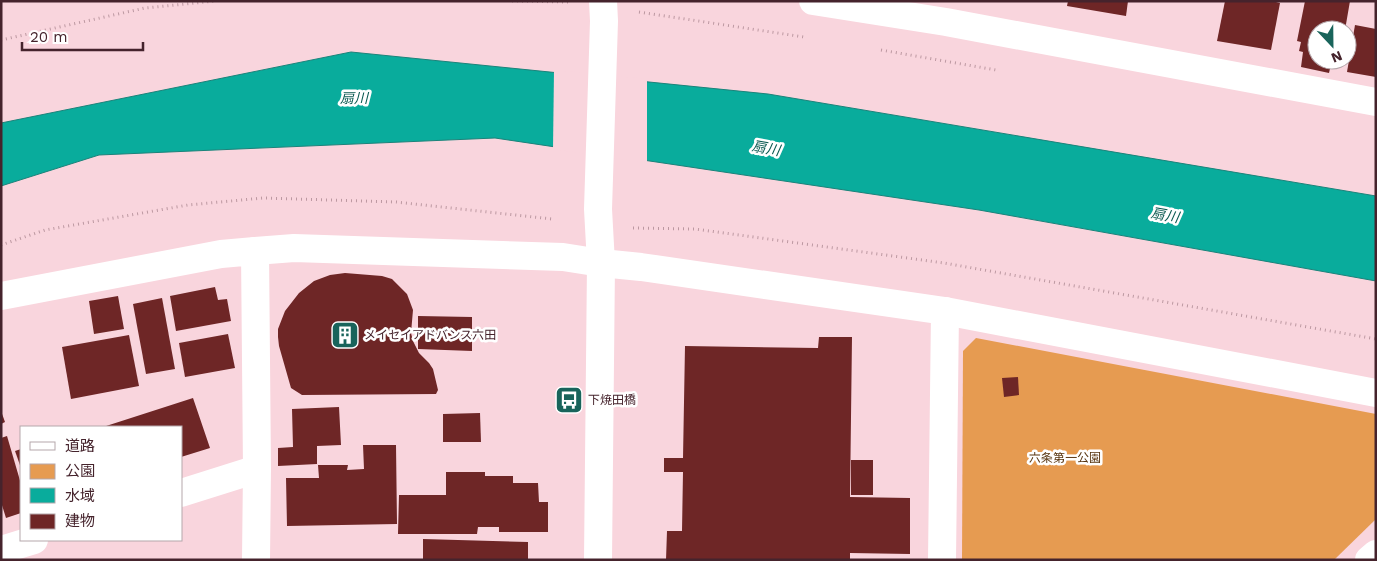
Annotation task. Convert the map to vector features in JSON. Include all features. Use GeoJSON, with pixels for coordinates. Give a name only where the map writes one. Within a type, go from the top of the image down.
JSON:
{"type":"FeatureCollection","features":[{"type":"Feature","properties":{"kind":"street"},"geometry":{"type":"LineString","coordinates":[[813,1],[945,12],[1376,102]]}},
{"type":"Feature","properties":{"kind":"street"},"geometry":{"type":"LineString","coordinates":[[598,560],[601,263],[598,209],[604,11]]}},
{"type":"Feature","properties":{"kind":"street"},"geometry":{"type":"LineString","coordinates":[[1,296],[221,254],[294,248],[563,257],[945,311],[1376,393]]}},
{"type":"Feature","properties":{"kind":"street"},"geometry":{"type":"LineString","coordinates":[[255,251],[256,560]]}},
{"type":"Feature","properties":{"kind":"street"},"geometry":{"type":"LineString","coordinates":[[942,560],[945,311]]}},
{"type":"Feature","properties":{"kind":"street"},"geometry":{"type":"LineString","coordinates":[[182,493],[257,469]]}},
{"type":"Feature","properties":{"kind":"street"},"geometry":{"type":"LineString","coordinates":[[1,550],[31,541]]}},
{"type":"Feature","properties":{"kind":"street"},"geometry":{"type":"LineString","coordinates":[[1370,560],[1376,554]]}},
{"type":"Feature","properties":{"kind":"path"},"geometry":{"type":"LineString","coordinates":[[1,40],[145,8],[215,1]]}},
{"type":"Feature","properties":{"kind":"path"},"geometry":{"type":"LineString","coordinates":[[512,1],[573,3]]}},
{"type":"Feature","properties":{"kind":"path"},"geometry":{"type":"LineString","coordinates":[[638,12],[808,38]]}},
{"type":"Feature","properties":{"kind":"path"},"geometry":{"type":"LineString","coordinates":[[874,49],[997,70]]}},
{"type":"Feature","properties":{"kind":"green space","name":"六条第一公園"},"geometry":{"type":"Polygon","coordinates":[[[976,338],[1376,414],[1376,519],[1334,560],[962,560],[963,351],[976,338]]]}},
{"type":"Feature","properties":{"kind":"water","name":"扇川"},"geometry":{"type":"Polygon","coordinates":[[[351,52],[768,94],[1376,196],[1376,281],[979,210],[495,138],[99,155],[1,186],[1,123],[351,52]]]}},
{"type":"Feature","properties":{"kind":"pier"},"geometry":{"type":"Polygon","coordinates":[[[554,70],[647,79],[647,163],[553,149],[554,70]]]}},
{"type":"Feature","properties":{"kind":"building"},"geometry":{"type":"Polygon","coordinates":[[[1068,1],[1128,1],[1126,16],[1067,6],[1068,1]]]}},
{"type":"Feature","properties":{"kind":"building"},"geometry":{"type":"Polygon","coordinates":[[[1225,1],[1272,1],[1280,3],[1271,50],[1217,41],[1225,1]]]}},
{"type":"Feature","properties":{"kind":"building"},"geometry":{"type":"Polygon","coordinates":[[[1305,1],[1350,1],[1347,20],[1307,20],[1307,68],[1301,67],[1303,52],[1299,51],[1301,42],[1297,41],[1305,1]]]}},
{"type":"Feature","properties":{"kind":"building"},"geometry":{"type":"Polygon","coordinates":[[[1357,25],[1376,29],[1376,77],[1347,72],[1347,70],[1357,70],[1357,25]]]}},
{"type":"Feature","properties":{"kind":"building"},"geometry":{"type":"Polygon","coordinates":[[[1315,70],[1330,70],[1329,73],[1315,70]]]}},
{"type":"Feature","properties":{"kind":"building","name":"メイセイアドバンス六田"},"geometry":{"type":"Polygon","coordinates":[[[345,273],[382,276],[392,279],[407,294],[413,310],[411,333],[413,341],[419,353],[433,369],[438,390],[436,394],[302,395],[291,388],[278,337],[278,329],[285,311],[299,293],[314,281],[330,275],[345,273]]]}},
{"type":"Feature","properties":{"kind":"building"},"geometry":{"type":"Polygon","coordinates":[[[215,287],[218,300],[227,299],[231,321],[176,331],[170,296],[215,287]]]}},
{"type":"Feature","properties":{"kind":"building"},"geometry":{"type":"Polygon","coordinates":[[[118,296],[124,329],[94,334],[89,301],[118,296]]]}},
{"type":"Feature","properties":{"kind":"building"},"geometry":{"type":"Polygon","coordinates":[[[162,298],[175,369],[146,374],[133,304],[162,298]]]}},
{"type":"Feature","properties":{"kind":"building"},"geometry":{"type":"Polygon","coordinates":[[[418,316],[472,317],[472,351],[418,349],[418,316]]]}},
{"type":"Feature","properties":{"kind":"building"},"geometry":{"type":"Polygon","coordinates":[[[228,334],[235,368],[185,377],[179,343],[228,334]]]}},
{"type":"Feature","properties":{"kind":"building"},"geometry":{"type":"Polygon","coordinates":[[[129,335],[139,386],[71,399],[62,347],[129,335]]]}},
{"type":"Feature","properties":{"kind":"building"},"geometry":{"type":"Polygon","coordinates":[[[819,337],[852,337],[850,497],[910,498],[910,554],[850,553],[850,560],[666,560],[667,531],[682,531],[683,472],[664,472],[664,458],[683,458],[685,346],[818,348],[819,337]]]}},
{"type":"Feature","properties":{"kind":"building"},"geometry":{"type":"Polygon","coordinates":[[[1018,377],[1019,395],[1004,397],[1002,378],[1018,377]]]}},
{"type":"Feature","properties":{"kind":"building"},"geometry":{"type":"Polygon","coordinates":[[[193,398],[210,448],[182,457],[182,426],[106,426],[193,398]]]}},
{"type":"Feature","properties":{"kind":"building"},"geometry":{"type":"Polygon","coordinates":[[[339,407],[341,445],[317,446],[317,464],[278,466],[278,448],[293,447],[292,409],[339,407]]]}},
{"type":"Feature","properties":{"kind":"building"},"geometry":{"type":"Polygon","coordinates":[[[1,411],[5,422],[1,424],[1,411]]]}},
{"type":"Feature","properties":{"kind":"building"},"geometry":{"type":"Polygon","coordinates":[[[480,413],[481,442],[443,442],[443,414],[480,413]]]}},
{"type":"Feature","properties":{"kind":"building"},"geometry":{"type":"Polygon","coordinates":[[[7,436],[20,481],[20,513],[6,518],[1,502],[1,438],[7,436]]]}},
{"type":"Feature","properties":{"kind":"building"},"geometry":{"type":"Polygon","coordinates":[[[363,445],[396,445],[397,524],[287,526],[286,478],[319,478],[318,465],[348,465],[347,470],[364,469],[363,445]]]}},
{"type":"Feature","properties":{"kind":"building"},"geometry":{"type":"Polygon","coordinates":[[[20,449],[20,465],[15,451],[20,449]]]}},
{"type":"Feature","properties":{"kind":"building"},"geometry":{"type":"Polygon","coordinates":[[[851,460],[873,460],[873,495],[851,495],[851,460]]]}},
{"type":"Feature","properties":{"kind":"building"},"geometry":{"type":"Polygon","coordinates":[[[446,472],[485,472],[485,476],[513,476],[513,483],[538,483],[539,502],[548,502],[548,532],[499,532],[499,527],[478,527],[477,534],[398,534],[399,495],[446,495],[446,472]]]}},
{"type":"Feature","properties":{"kind":"building"},"geometry":{"type":"Polygon","coordinates":[[[423,539],[528,542],[528,560],[423,560],[423,539]]]}},
{"type":"Feature","properties":{"kind":"place","name":"メイセイアドバンス六田"},"geometry":{"type":"Point","coordinates":[345,335]}},
{"type":"Feature","properties":{"kind":"place","name":"下焼田橋"},"geometry":{"type":"Point","coordinates":[569,400]}}]}
